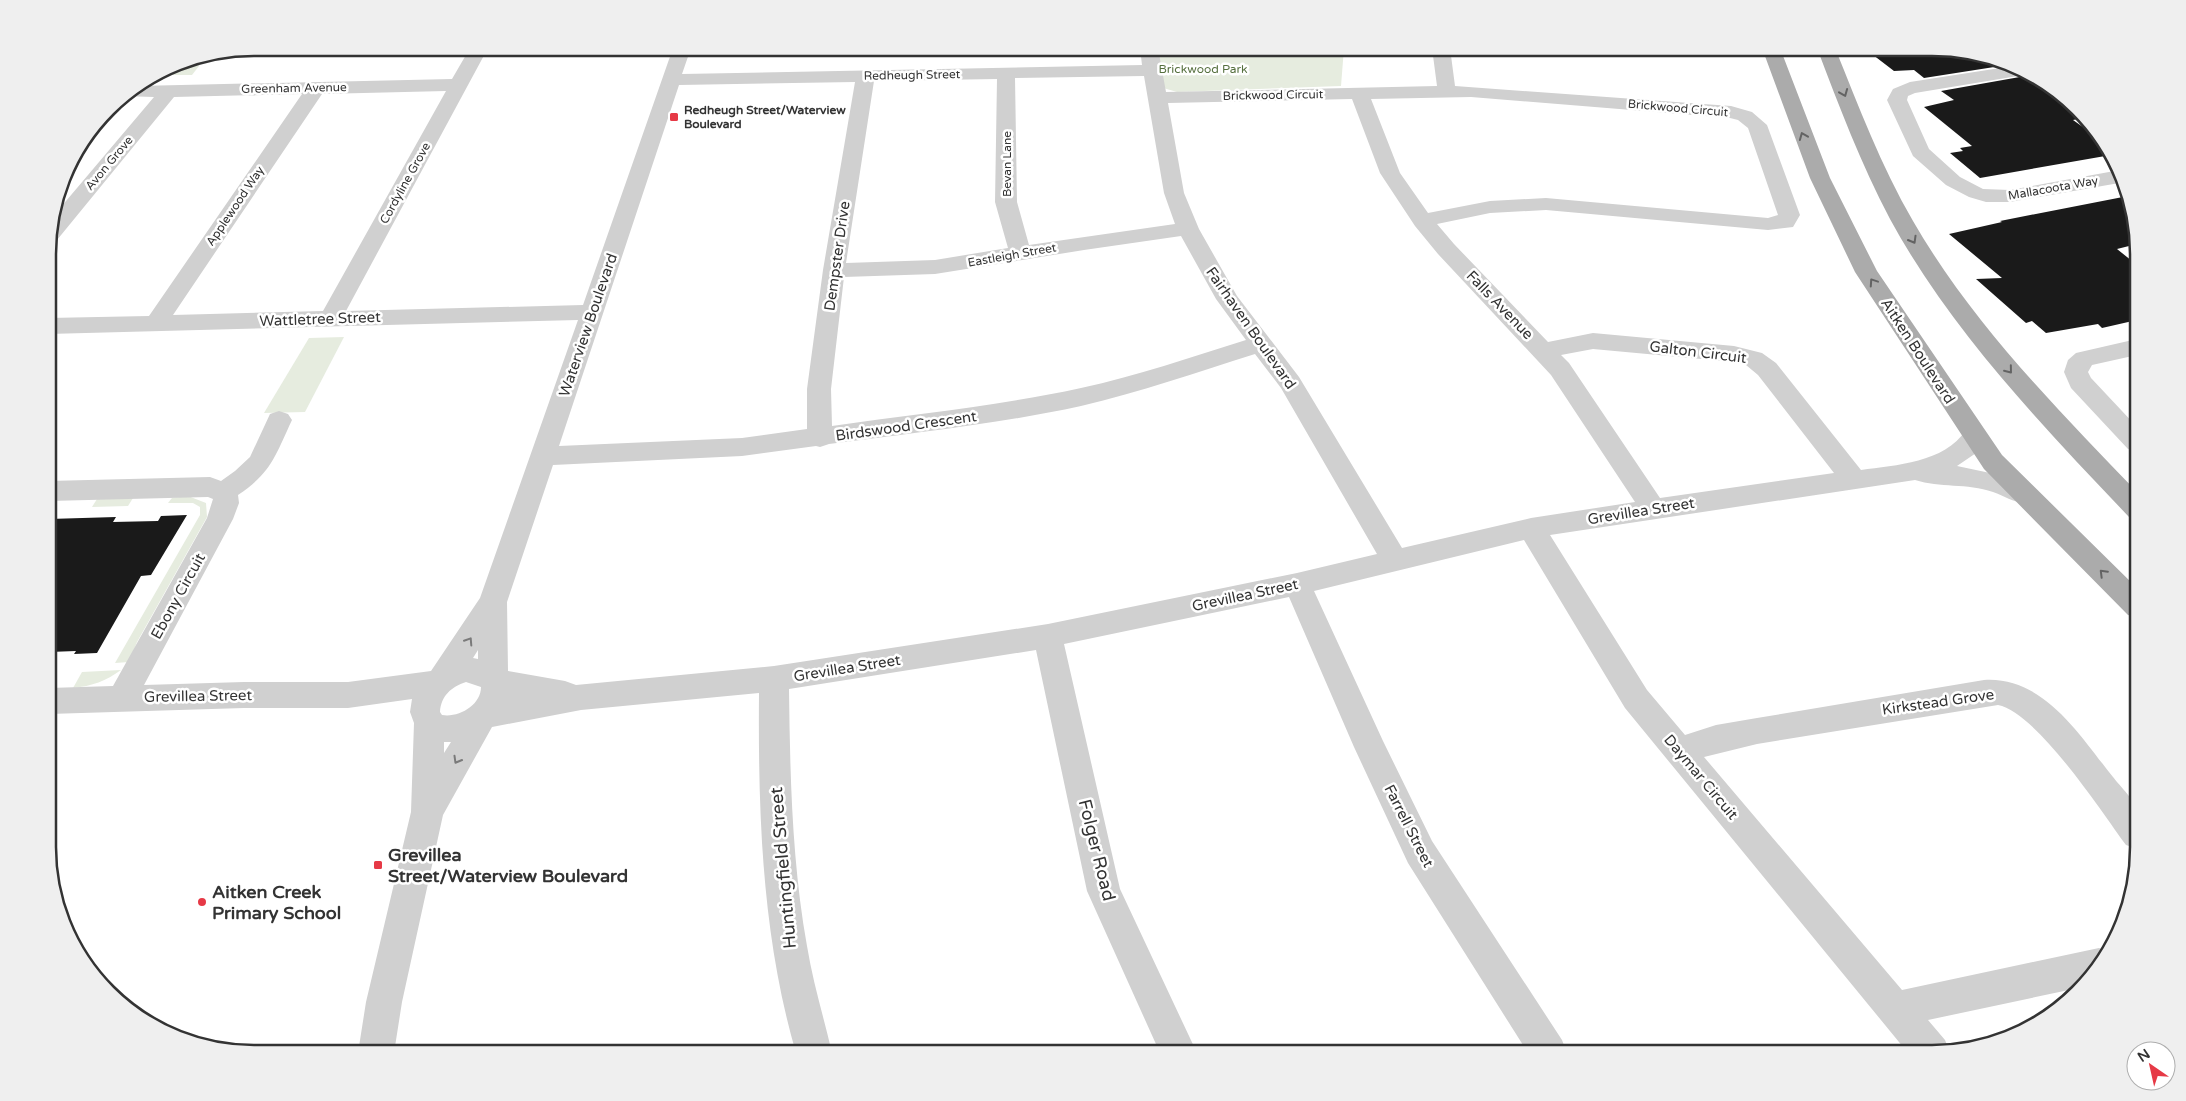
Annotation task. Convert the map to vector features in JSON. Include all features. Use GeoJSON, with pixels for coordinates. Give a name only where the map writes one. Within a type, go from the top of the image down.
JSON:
{"type":"FeatureCollection","features":[{"type":"Feature","properties":{"kind":"main road","name":"Aitken Boulevard"},"geometry":{"type":"LineString","coordinates":[[1774,56],[1820,178],[1866,272],[1993,462],[2130,599]]}},
{"type":"Feature","properties":{"kind":"main road"},"geometry":{"type":"LineString","coordinates":[[1829,56],[1881,182],[1915,243],[1955,303],[2015,378],[2130,502]]}},
{"type":"Feature","properties":{"kind":"street","name":"Cordyline Grove"},"geometry":{"type":"LineString","coordinates":[[330,318],[475,56]]}},
{"type":"Feature","properties":{"kind":"street","name":"Waterview Boulevard"},"geometry":{"type":"LineString","coordinates":[[441,681],[493,602],[679,56]]}},
{"type":"Feature","properties":{"kind":"street"},"geometry":{"type":"LineString","coordinates":[[1442,56],[1444,82],[1448,91]]}},
{"type":"Feature","properties":{"kind":"street","name":"Redheugh Street"},"geometry":{"type":"LineString","coordinates":[[671,80],[1006,73],[1151,59]]}},
{"type":"Feature","properties":{"kind":"street","name":"Fairhaven Boulevard"},"geometry":{"type":"LineString","coordinates":[[1151,59],[1166,160],[1174,192],[1188,229],[1227,299],[1290,383],[1395,561]]}},
{"type":"Feature","properties":{"kind":"street","name":"Mallacoota Way"},"geometry":{"type":"LineString","coordinates":[[2010,72],[1910,88],[1900,93],[1897,96],[1897,100],[1920,152],[1961,187],[1986,196],[2010,196],[2115,177]]}},
{"type":"Feature","properties":{"kind":"street","name":"Bevan Lane"},"geometry":{"type":"LineString","coordinates":[[1006,73],[1006,202],[1020,254]]}},
{"type":"Feature","properties":{"kind":"street","name":"Dempster Drive"},"geometry":{"type":"LineString","coordinates":[[820,438],[819,389],[834,270],[865,76]]}},
{"type":"Feature","properties":{"kind":"street","name":"Greenham Avenue"},"geometry":{"type":"LineString","coordinates":[[142,92],[459,85]]}},
{"type":"Feature","properties":{"kind":"street","name":"Applewood Way"},"geometry":{"type":"LineString","coordinates":[[155,324],[316,88]]}},
{"type":"Feature","properties":{"kind":"street","name":"Avon Grove"},"geometry":{"type":"LineString","coordinates":[[59,223],[169,91]]}},
{"type":"Feature","properties":{"kind":"street","name":"Brickwood Circuit"},"geometry":{"type":"LineString","coordinates":[[1157,98],[1448,91],[1504,93],[1731,112],[1745,116],[1756,125],[1790,215],[1785,222],[1768,224],[1582,206],[1520,204],[1490,207],[1423,221]]}},
{"type":"Feature","properties":{"kind":"street","name":"Falls Avenue"},"geometry":{"type":"LineString","coordinates":[[1360,94],[1390,173],[1423,221],[1446,249],[1544,350],[1580,398],[1654,510]]}},
{"type":"Feature","properties":{"kind":"street"},"geometry":{"type":"LineString","coordinates":[[65,197],[81,196]]}},
{"type":"Feature","properties":{"kind":"street","name":"Eastleigh Street"},"geometry":{"type":"LineString","coordinates":[[834,270],[935,267],[1188,229]]}},
{"type":"Feature","properties":{"kind":"street","name":"Wattletree Street"},"geometry":{"type":"LineString","coordinates":[[56,326],[593,312]]}},
{"type":"Feature","properties":{"kind":"street","name":"Galton Circuit"},"geometry":{"type":"LineString","coordinates":[[1544,350],[1582,342],[1608,341],[1734,354],[1754,359],[1767,369],[1855,481]]}},
{"type":"Feature","properties":{"kind":"street","name":"Birdswood Crescent"},"geometry":{"type":"LineString","coordinates":[[542,456],[742,448],[1014,410],[1081,397],[1157,377],[1260,344]]}},
{"type":"Feature","properties":{"kind":"street"},"geometry":{"type":"LineString","coordinates":[[2130,349],[2084,359],[2077,366],[2076,372],[2080,382],[2130,436]]}},
{"type":"Feature","properties":{"kind":"street"},"geometry":{"type":"LineString","coordinates":[[56,491],[210,487],[223,492],[244,478],[260,462],[280,420]]}},
{"type":"Feature","properties":{"kind":"street"},"geometry":{"type":"LineString","coordinates":[[1906,473],[1935,466],[1955,456],[1970,444],[1975,436]]}},
{"type":"Feature","properties":{"kind":"street"},"geometry":{"type":"LineString","coordinates":[[1906,473],[1966,476],[1996,482],[2024,494]]}},
{"type":"Feature","properties":{"kind":"street","name":"Grevillea Street"},"geometry":{"type":"LineString","coordinates":[[482,717],[581,697],[774,679],[1048,636],[1297,584],[1532,528],[1774,490],[1906,473]]}},
{"type":"Feature","properties":{"kind":"street","name":"Ebony Circuit"},"geometry":{"type":"LineString","coordinates":[[122,698],[220,520],[226,502],[223,492]]}},
{"type":"Feature","properties":{"kind":"street","name":"Daymar Circuit"},"geometry":{"type":"LineString","coordinates":[[1532,528],[1636,699],[1925,1045]]}},
{"type":"Feature","properties":{"kind":"street","name":"Farrell Street"},"geometry":{"type":"LineString","coordinates":[[1297,584],[1370,747],[1420,852],[1544,1045]]}},
{"type":"Feature","properties":{"kind":"street","name":"Waterview Boulevard"},"geometry":{"type":"LineString","coordinates":[[493,602],[494,679]]}},
{"type":"Feature","properties":{"kind":"street","name":"Folger Road"},"geometry":{"type":"LineString","coordinates":[[1048,636],[1104,891],[1175,1045]]}},
{"type":"Feature","properties":{"kind":"street"},"geometry":{"type":"LineString","coordinates":[[378,1045],[388,984],[427,812],[428,721],[424,706],[431,690],[441,681],[466,670],[486,672],[494,679],[498,690],[496,699],[482,717],[427,812]]}},
{"type":"Feature","properties":{"kind":"street","name":"Grevillea Street"},"geometry":{"type":"LineString","coordinates":[[494,679],[581,697]]}},
{"type":"Feature","properties":{"kind":"street","name":"Huntingfield Street"},"geometry":{"type":"LineString","coordinates":[[774,679],[776,807],[781,878],[789,945],[801,1007],[812,1045]]}},
{"type":"Feature","properties":{"kind":"street","name":"Grevillea Street"},"geometry":{"type":"LineString","coordinates":[[56,701],[244,695],[348,695],[441,681]]}},
{"type":"Feature","properties":{"kind":"street","name":"Kirkstead Grove"},"geometry":{"type":"LineString","coordinates":[[1679,750],[1716,739],[1756,731],[1998,692],[2012,695],[2022,700],[2047,720],[2130,824]]}},
{"type":"Feature","properties":{"kind":"street","name":"Grevillea Street"},"geometry":{"type":"LineString","coordinates":[[348,695],[397,707],[428,721]]}},
{"type":"Feature","properties":{"kind":"street"},"geometry":{"type":"LineString","coordinates":[[428,721],[437,727],[447,729],[458,728],[482,717]]}},
{"type":"Feature","properties":{"kind":"street"},"geometry":{"type":"LineString","coordinates":[[1895,1009],[2088,968]]}},
{"type":"Feature","properties":{"kind":"green space","name":"Brickwood Park"},"geometry":{"type":"Polygon","coordinates":[[[1155,56],[1343,56],[1341,86],[1177,92],[1160,87],[1155,56]]]}},
{"type":"Feature","properties":{"kind":"green space"},"geometry":{"type":"Polygon","coordinates":[[[201,64],[192,75],[172,75],[178,71],[201,64]]]}},
{"type":"Feature","properties":{"kind":"green space"},"geometry":{"type":"Polygon","coordinates":[[[344,337],[305,412],[264,413],[309,338],[344,337]]]}},
{"type":"Feature","properties":{"kind":"green space"},"geometry":{"type":"Polygon","coordinates":[[[188,496],[206,503],[207,517],[137,642],[129,662],[115,663],[200,515],[200,507],[193,503],[168,503],[172,498],[188,496]]]}},
{"type":"Feature","properties":{"kind":"green space"},"geometry":{"type":"Polygon","coordinates":[[[133,498],[128,506],[92,507],[97,499],[133,498]]]}},
{"type":"Feature","properties":{"kind":"green space"},"geometry":{"type":"Polygon","coordinates":[[[121,670],[98,682],[73,688],[82,672],[121,670]]]}},
{"type":"Feature","properties":{"kind":"building"},"geometry":{"type":"Polygon","coordinates":[[[1874,56],[1958,58],[1995,67],[1924,78],[1914,70],[1894,71],[1874,56]]]}},
{"type":"Feature","properties":{"kind":"building"},"geometry":{"type":"Polygon","coordinates":[[[2019,77],[2042,90],[2072,114],[2077,119],[2073,120],[2084,128],[2104,156],[1980,178],[1950,153],[1963,151],[1960,148],[1972,146],[1924,107],[1954,100],[1941,91],[2019,77]]]}},
{"type":"Feature","properties":{"kind":"building"},"geometry":{"type":"Polygon","coordinates":[[[2121,197],[2126,215],[2129,246],[2117,249],[2130,259],[2130,322],[2102,328],[2098,324],[2046,333],[2032,321],[2026,323],[1976,279],[2002,278],[1949,234],[2002,222],[2000,221],[2121,197]]]}},
{"type":"Feature","properties":{"kind":"building"},"geometry":{"type":"Polygon","coordinates":[[[187,515],[151,575],[141,576],[97,653],[74,654],[76,651],[56,652],[56,519],[116,517],[113,522],[158,521],[161,516],[187,515]]]}},
{"type":"Feature","properties":{"kind":"place","name":"Redheugh Street/Waterview Boulevard"},"geometry":{"type":"Point","coordinates":[674,117]}},
{"type":"Feature","properties":{"kind":"place","name":"Grevillea Street/Waterview Boulevard"},"geometry":{"type":"Point","coordinates":[378,865]}},
{"type":"Feature","properties":{"kind":"place","name":"Aitken Creek Primary School"},"geometry":{"type":"Point","coordinates":[202,902]}}]}
